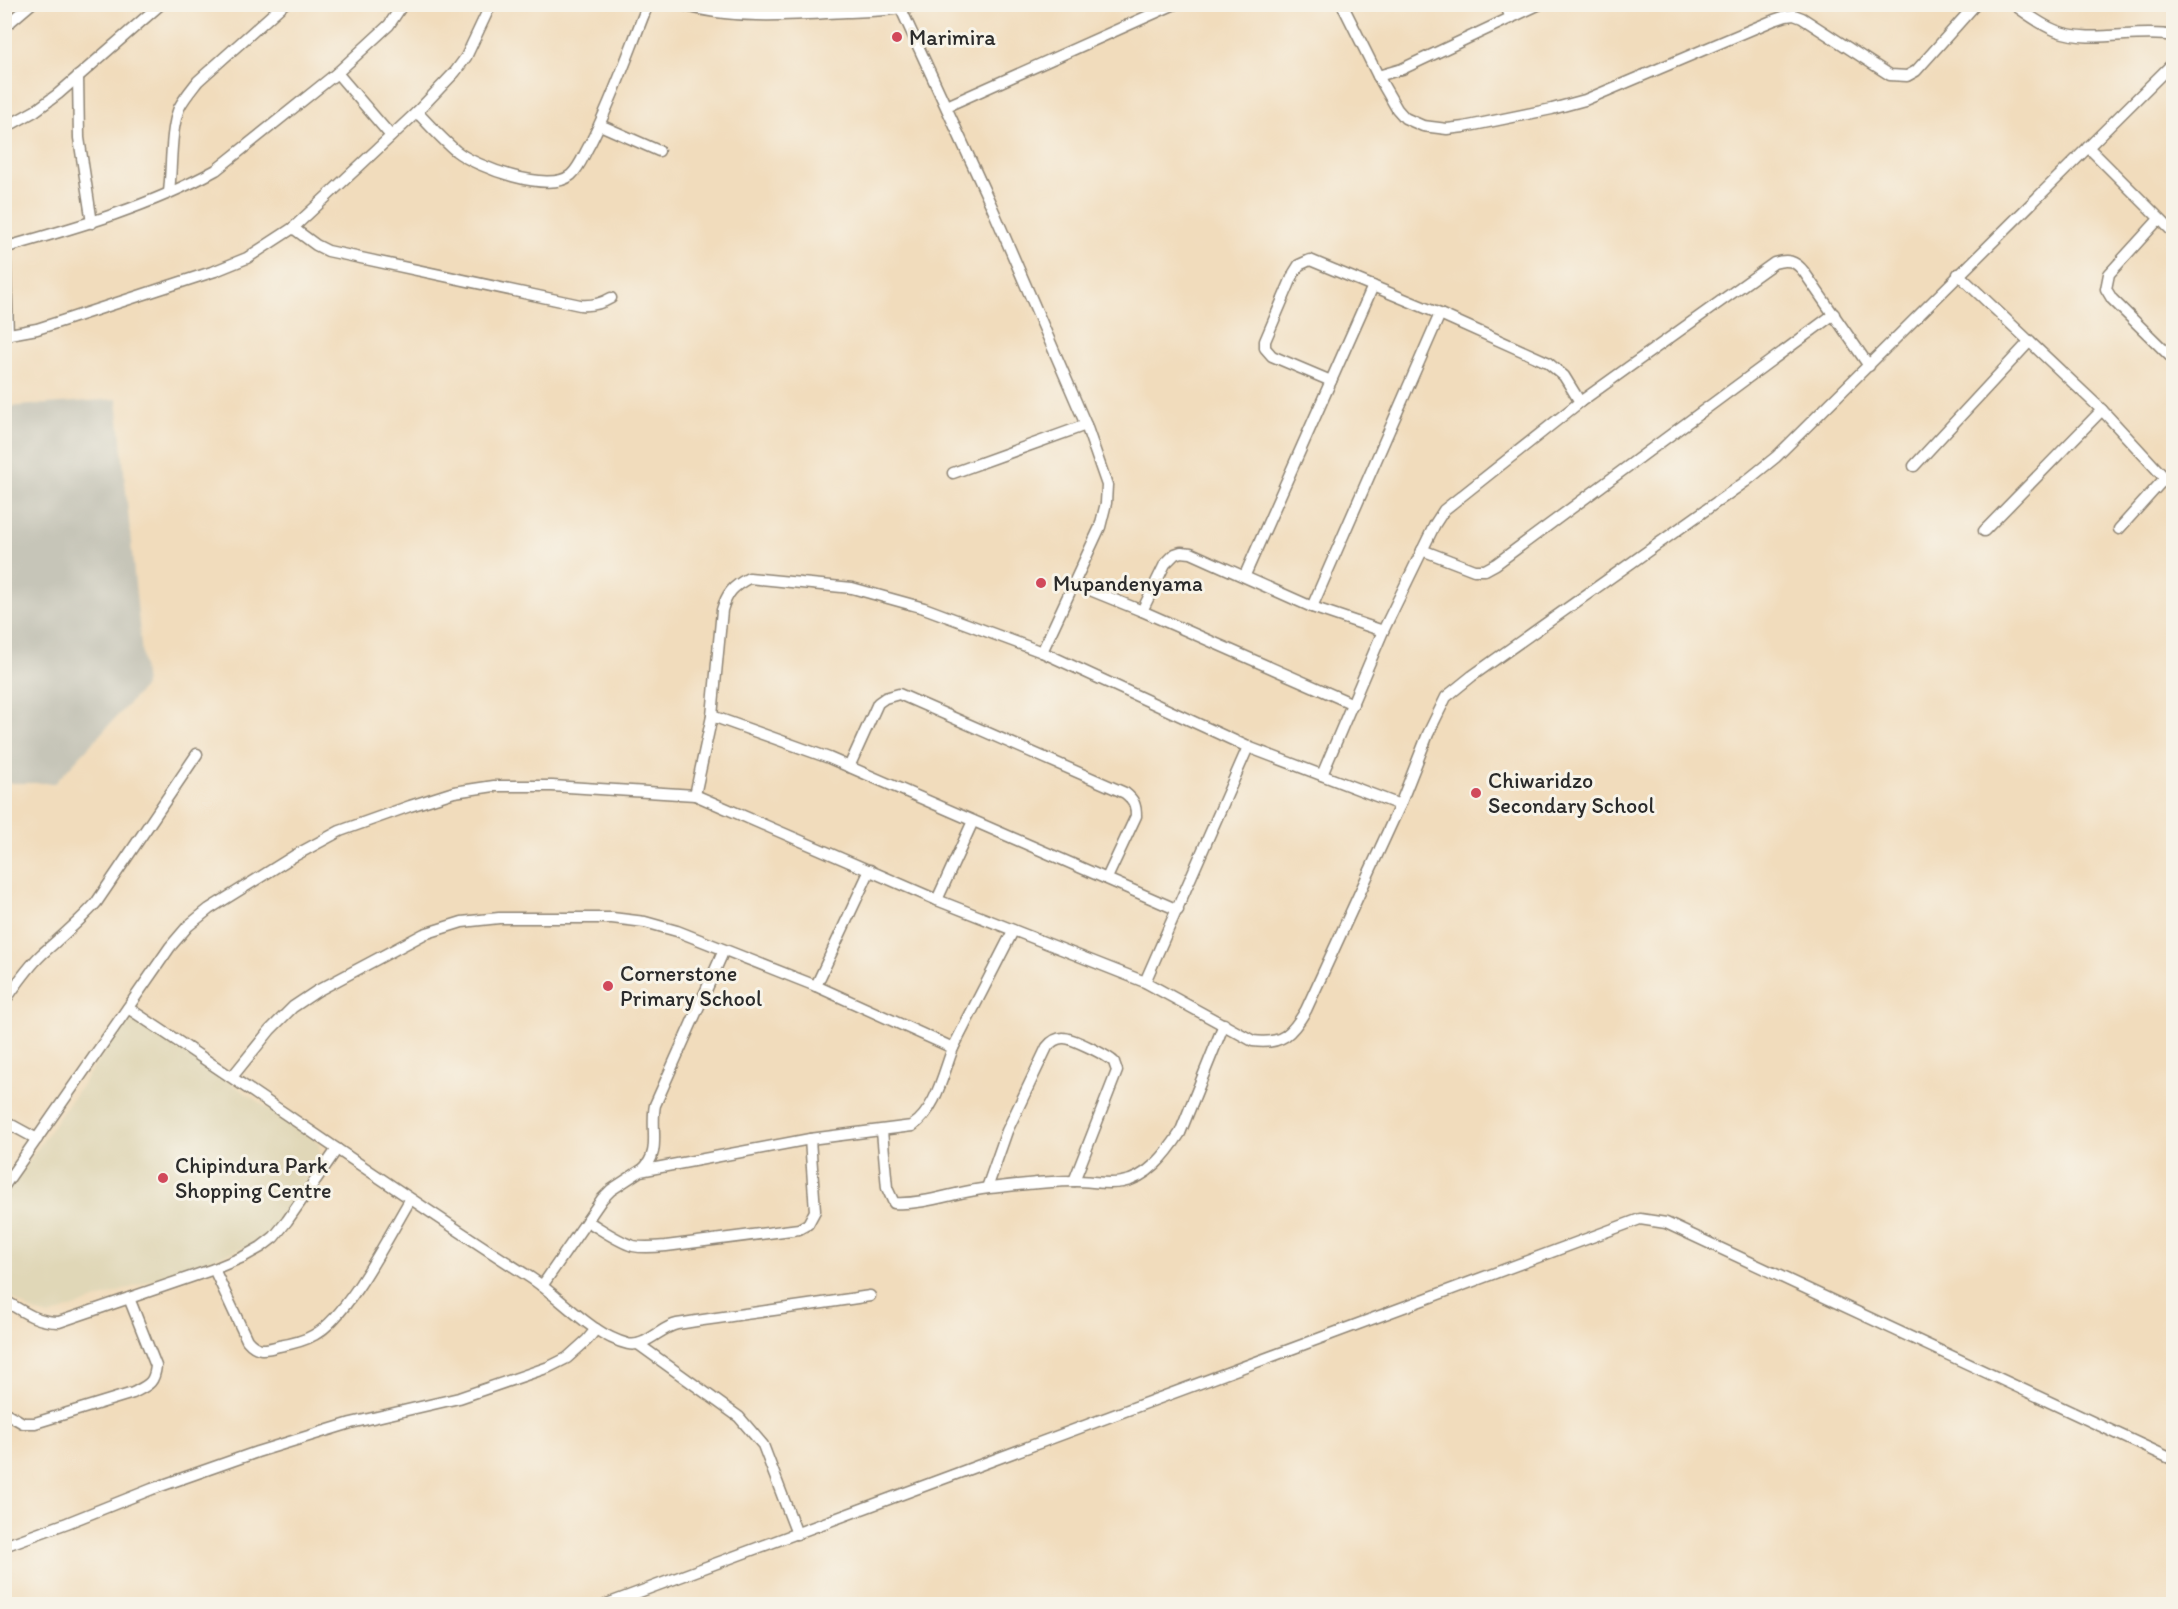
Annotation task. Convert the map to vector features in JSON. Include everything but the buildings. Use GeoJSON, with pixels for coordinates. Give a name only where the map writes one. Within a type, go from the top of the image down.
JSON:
{"type":"FeatureCollection","features":[{"type":"Feature","properties":{"kind":"street"},"geometry":{"type":"LineString","coordinates":[[4,27],[31,4]]}},
{"type":"Feature","properties":{"kind":"street"},"geometry":{"type":"LineString","coordinates":[[4,129],[47,103],[161,4]]}},
{"type":"Feature","properties":{"kind":"street"},"geometry":{"type":"LineString","coordinates":[[169,192],[175,126],[186,94],[284,4]]}},
{"type":"Feature","properties":{"kind":"street"},"geometry":{"type":"LineString","coordinates":[[7,247],[92,223],[195,181],[233,158],[337,73],[388,25],[403,4]]}},
{"type":"Feature","properties":{"kind":"street"},"geometry":{"type":"LineString","coordinates":[[4,208],[7,247],[6,335],[62,321],[215,271],[247,258],[293,228],[417,112],[466,57],[491,4]]}},
{"type":"Feature","properties":{"kind":"street"},"geometry":{"type":"LineString","coordinates":[[417,112],[456,151],[481,166],[506,174],[547,182],[561,181],[577,169],[600,124],[648,4]]}},
{"type":"Feature","properties":{"kind":"street"},"geometry":{"type":"LineString","coordinates":[[680,4],[721,14],[812,14],[901,9],[919,4]]}},
{"type":"Feature","properties":{"kind":"street"},"geometry":{"type":"LineString","coordinates":[[947,106],[1175,4]]}},
{"type":"Feature","properties":{"kind":"street"},"geometry":{"type":"LineString","coordinates":[[1342,4],[1397,109],[1405,118],[1423,126],[1447,129],[1552,109],[1586,100],[1758,29],[1774,20],[1794,15],[1890,75],[1907,76],[1916,71],[1976,4]]}},
{"type":"Feature","properties":{"kind":"street"},"geometry":{"type":"LineString","coordinates":[[1505,4],[1512,18]]}},
{"type":"Feature","properties":{"kind":"street"},"geometry":{"type":"LineString","coordinates":[[1378,76],[1402,69],[1540,4]]}},
{"type":"Feature","properties":{"kind":"street"},"geometry":{"type":"LineString","coordinates":[[2013,4],[2042,24],[2059,32],[2078,35],[2141,33],[2174,36]]}},
{"type":"Feature","properties":{"kind":"street"},"geometry":{"type":"LineString","coordinates":[[901,9],[947,106],[1086,425],[1107,485],[1106,503],[1100,527],[1042,652]]}},
{"type":"Feature","properties":{"kind":"street"},"geometry":{"type":"LineString","coordinates":[[4,1186],[188,926],[242,886],[340,831],[454,792],[494,786],[552,786],[695,795],[937,900],[1145,982],[1253,1041],[1267,1043],[1279,1041],[1298,1025],[1400,805],[1428,734],[1446,698],[1472,676],[1745,482],[1806,429],[2174,62]]}},
{"type":"Feature","properties":{"kind":"street"},"geometry":{"type":"LineString","coordinates":[[337,73],[391,136]]}},
{"type":"Feature","properties":{"kind":"street"},"geometry":{"type":"LineString","coordinates":[[78,76],[79,138],[92,223]]}},
{"type":"Feature","properties":{"kind":"street"},"geometry":{"type":"LineString","coordinates":[[600,124],[659,151]]}},
{"type":"Feature","properties":{"kind":"street"},"geometry":{"type":"LineString","coordinates":[[2088,147],[2174,233]]}},
{"type":"Feature","properties":{"kind":"street"},"geometry":{"type":"LineString","coordinates":[[2159,219],[2109,274],[2106,289],[2112,299],[2174,360]]}},
{"type":"Feature","properties":{"kind":"street"},"geometry":{"type":"LineString","coordinates":[[293,228],[328,251],[401,268],[580,305],[591,306],[611,298]]}},
{"type":"Feature","properties":{"kind":"street"},"geometry":{"type":"LineString","coordinates":[[1330,381],[1272,356],[1265,348],[1265,341],[1294,273],[1299,265],[1310,260],[1547,362],[1564,376],[1580,402]]}},
{"type":"Feature","properties":{"kind":"street"},"geometry":{"type":"LineString","coordinates":[[1322,775],[1383,631],[1444,510],[1580,402],[1774,263],[1787,260],[1798,264],[1869,366]]}},
{"type":"Feature","properties":{"kind":"street"},"geometry":{"type":"LineString","coordinates":[[1959,274],[2102,410],[2174,488]]}},
{"type":"Feature","properties":{"kind":"street"},"geometry":{"type":"LineString","coordinates":[[1245,576],[1373,286]]}},
{"type":"Feature","properties":{"kind":"street"},"geometry":{"type":"LineString","coordinates":[[1312,607],[1440,314]]}},
{"type":"Feature","properties":{"kind":"street"},"geometry":{"type":"LineString","coordinates":[[1422,550],[1474,570],[1485,570],[1496,564],[1834,314]]}},
{"type":"Feature","properties":{"kind":"street"},"geometry":{"type":"LineString","coordinates":[[1914,466],[2029,342]]}},
{"type":"Feature","properties":{"kind":"street"},"geometry":{"type":"LineString","coordinates":[[1984,531],[2102,410]]}},
{"type":"Feature","properties":{"kind":"street"},"geometry":{"type":"LineString","coordinates":[[953,473],[1086,425]]}},
{"type":"Feature","properties":{"kind":"street"},"geometry":{"type":"LineString","coordinates":[[2119,529],[2165,478]]}},
{"type":"Feature","properties":{"kind":"street"},"geometry":{"type":"LineString","coordinates":[[1142,611],[1165,564],[1175,554],[1181,552],[1191,553],[1312,607],[1383,631]]}},
{"type":"Feature","properties":{"kind":"street"},"geometry":{"type":"LineString","coordinates":[[695,795],[712,716],[722,610],[726,596],[735,585],[749,578],[852,588],[924,608],[1042,652],[1248,747],[1400,805]]}},
{"type":"Feature","properties":{"kind":"street"},"geometry":{"type":"LineString","coordinates":[[1073,583],[1353,704]]}},
{"type":"Feature","properties":{"kind":"street"},"geometry":{"type":"LineString","coordinates":[[849,767],[879,703],[885,698],[899,694],[1132,799],[1136,806],[1136,816],[1107,878]]}},
{"type":"Feature","properties":{"kind":"street"},"geometry":{"type":"LineString","coordinates":[[712,716],[849,767],[1178,910]]}},
{"type":"Feature","properties":{"kind":"street"},"geometry":{"type":"LineString","coordinates":[[1145,982],[1248,747]]}},
{"type":"Feature","properties":{"kind":"street"},"geometry":{"type":"LineString","coordinates":[[4,1002],[21,978],[42,955],[78,924],[96,903],[197,754]]}},
{"type":"Feature","properties":{"kind":"street"},"geometry":{"type":"LineString","coordinates":[[937,900],[973,821]]}},
{"type":"Feature","properties":{"kind":"street"},"geometry":{"type":"LineString","coordinates":[[816,986],[870,870]]}},
{"type":"Feature","properties":{"kind":"street"},"geometry":{"type":"LineString","coordinates":[[232,1077],[270,1029],[317,991],[424,934],[462,922],[499,918],[612,918],[645,922],[677,931],[816,986],[953,1048]]}},
{"type":"Feature","properties":{"kind":"street"},"geometry":{"type":"LineString","coordinates":[[640,1171],[810,1139],[912,1126],[928,1109],[953,1048],[1013,931]]}},
{"type":"Feature","properties":{"kind":"street"},"geometry":{"type":"LineString","coordinates":[[542,1286],[602,1199],[648,1164],[655,1149],[653,1116],[655,1105],[724,950]]}},
{"type":"Feature","properties":{"kind":"street"},"geometry":{"type":"LineString","coordinates":[[128,1008],[410,1200],[542,1286],[596,1329],[629,1344],[638,1344],[674,1325],[870,1296]]}},
{"type":"Feature","properties":{"kind":"street"},"geometry":{"type":"LineString","coordinates":[[882,1131],[886,1188],[894,1203],[908,1203],[987,1188],[1074,1181],[1123,1182],[1138,1176],[1162,1159],[1180,1132],[1224,1024]]}},
{"type":"Feature","properties":{"kind":"street"},"geometry":{"type":"LineString","coordinates":[[987,1188],[1007,1131],[1047,1047],[1054,1040],[1062,1038],[1072,1039],[1114,1062],[1117,1071],[1074,1181]]}},
{"type":"Feature","properties":{"kind":"street"},"geometry":{"type":"LineString","coordinates":[[4,1121],[37,1139]]}},
{"type":"Feature","properties":{"kind":"street"},"geometry":{"type":"LineString","coordinates":[[587,1221],[635,1246],[666,1246],[799,1229],[807,1224],[815,1211],[810,1139]]}},
{"type":"Feature","properties":{"kind":"street"},"geometry":{"type":"LineString","coordinates":[[4,1300],[33,1318],[47,1322],[60,1322],[243,1257],[274,1237],[336,1149]]}},
{"type":"Feature","properties":{"kind":"street"},"geometry":{"type":"LineString","coordinates":[[214,1269],[247,1340],[253,1347],[262,1351],[297,1342],[315,1335],[324,1328],[348,1302],[410,1200]]}},
{"type":"Feature","properties":{"kind":"street"},"geometry":{"type":"LineString","coordinates":[[607,1605],[1640,1219],[1666,1223],[2174,1460]]}},
{"type":"Feature","properties":{"kind":"street"},"geometry":{"type":"LineString","coordinates":[[4,1412],[23,1423],[35,1423],[133,1393],[148,1386],[155,1377],[156,1366],[129,1298]]}},
{"type":"Feature","properties":{"kind":"street"},"geometry":{"type":"LineString","coordinates":[[4,1546],[152,1489],[258,1452],[351,1423],[459,1398],[549,1367],[567,1358],[596,1329]]}},
{"type":"Feature","properties":{"kind":"street"},"geometry":{"type":"LineString","coordinates":[[638,1344],[739,1417],[763,1445],[797,1534]]}},
{"type":"Feature","properties":{"kind":"shaded area"},"geometry":{"type":"Polygon","coordinates":[[[117,399],[145,686],[55,783],[5,783],[5,407],[117,399]]]}},
{"type":"Feature","properties":{"kind":"shaded area","name":"Chipindura Park Shopping Centre"},"geometry":{"type":"Polygon","coordinates":[[[130,1015],[319,1143],[321,1161],[268,1235],[247,1247],[49,1316],[34,1312],[5,1294],[5,1195],[130,1015]]]}},
{"type":"Feature","properties":{"kind":"place","name":"Marimira"},"geometry":{"type":"Point","coordinates":[897,37]}},
{"type":"Feature","properties":{"kind":"place","name":"Mupandenyama"},"geometry":{"type":"Point","coordinates":[1041,583]}},
{"type":"Feature","properties":{"kind":"place","name":"Chiwaridzo Secondary School"},"geometry":{"type":"Point","coordinates":[1476,793]}},
{"type":"Feature","properties":{"kind":"place","name":"Cornerstone Primary School"},"geometry":{"type":"Point","coordinates":[608,986]}},
{"type":"Feature","properties":{"kind":"place","name":"Chipindura Park Shopping Centre"},"geometry":{"type":"Point","coordinates":[163,1178]}}]}
